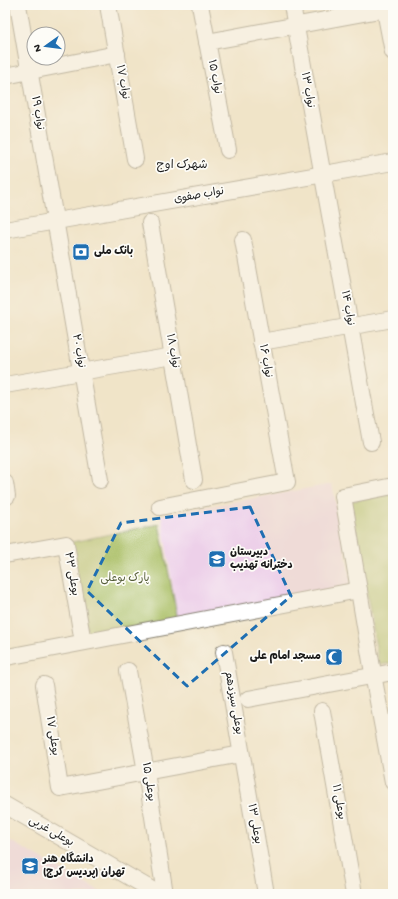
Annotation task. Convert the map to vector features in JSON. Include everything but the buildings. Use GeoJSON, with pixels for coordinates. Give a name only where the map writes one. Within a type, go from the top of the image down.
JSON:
{"type":"FeatureCollection","features":[{"type":"Feature","properties":{"kind":"street","name":"نواب ۱۹"},"geometry":{"type":"LineString","coordinates":[[18,5],[55,222]]}},
{"type":"Feature","properties":{"kind":"street","name":"نواب ۱۷"},"geometry":{"type":"LineString","coordinates":[[108,5],[135,159]]}},
{"type":"Feature","properties":{"kind":"street","name":"نواب ۱۵"},"geometry":{"type":"LineString","coordinates":[[200,5],[228,150]]}},
{"type":"Feature","properties":{"kind":"street","name":"نواب ۱۳"},"geometry":{"type":"LineString","coordinates":[[292,5],[323,174]]}},
{"type":"Feature","properties":{"kind":"street"},"geometry":{"type":"LineString","coordinates":[[208,42],[296,26],[384,7],[393,52]]}},
{"type":"Feature","properties":{"kind":"street"},"geometry":{"type":"LineString","coordinates":[[5,76],[117,54]]}},
{"type":"Feature","properties":{"kind":"street","name":"نواب صفوی"},"geometry":{"type":"LineString","coordinates":[[5,230],[393,162]]}},
{"type":"Feature","properties":{"kind":"street","name":"نواب ۱۴"},"geometry":{"type":"LineString","coordinates":[[323,174],[371,442]]}},
{"type":"Feature","properties":{"kind":"street","name":"نواب ۲۰"},"geometry":{"type":"LineString","coordinates":[[55,222],[100,480]]}},
{"type":"Feature","properties":{"kind":"street","name":"نواب ۱۸"},"geometry":{"type":"LineString","coordinates":[[150,223],[194,480]]}},
{"type":"Feature","properties":{"kind":"street","name":"نواب ۱۶"},"geometry":{"type":"LineString","coordinates":[[160,507],[287,482],[243,240]]}},
{"type":"Feature","properties":{"kind":"street"},"geometry":{"type":"LineString","coordinates":[[261,342],[393,319]]}},
{"type":"Feature","properties":{"kind":"street"},"geometry":{"type":"LineString","coordinates":[[5,386],[173,356]]}},
{"type":"Feature","properties":{"kind":"street"},"geometry":{"type":"LineString","coordinates":[[393,486],[343,496],[373,676],[393,782]]}},
{"type":"Feature","properties":{"kind":"street","name":"بوعلی ۲۳"},"geometry":{"type":"LineString","coordinates":[[5,555],[66,544],[83,642]]}},
{"type":"Feature","properties":{"kind":"street"},"geometry":{"type":"LineString","coordinates":[[7,657],[359,590]]}},
{"type":"Feature","properties":{"kind":"street","name":"بوعلی سیزدهم"},"geometry":{"type":"LineString","coordinates":[[224,652],[241,754]]}},
{"type":"Feature","properties":{"kind":"street","name":"بوعلی ۱۵"},"geometry":{"type":"LineString","coordinates":[[128,671],[146,772],[165,894]]}},
{"type":"Feature","properties":{"kind":"street"},"geometry":{"type":"LineString","coordinates":[[248,699],[393,672]]}},
{"type":"Feature","properties":{"kind":"street","name":"بوعلی ۱۷"},"geometry":{"type":"LineString","coordinates":[[44,685],[60,788],[146,772]]}},
{"type":"Feature","properties":{"kind":"street","name":"بوعلی ۱۱"},"geometry":{"type":"LineString","coordinates":[[322,711],[354,894]]}},
{"type":"Feature","properties":{"kind":"street"},"geometry":{"type":"LineString","coordinates":[[146,772],[241,754]]}},
{"type":"Feature","properties":{"kind":"street","name":"بوعلی ۱۳"},"geometry":{"type":"LineString","coordinates":[[241,754],[266,894]]}},
{"type":"Feature","properties":{"kind":"street","name":"بوعلی غربی"},"geometry":{"type":"LineString","coordinates":[[5,805],[159,894]]}},
{"type":"Feature","properties":{"kind":"highlighted area"},"geometry":{"type":"Polygon","coordinates":[[[250,507],[291,596],[187,686],[87,591],[121,523],[250,507]]]}},
{"type":"Feature","properties":{"kind":"shaded area"},"geometry":{"type":"Polygon","coordinates":[[[332,484],[352,588],[178,620],[161,515],[332,484]]]}},
{"type":"Feature","properties":{"kind":"shaded area","name":"دانشگاه هنر تهران (پردیس کرج)"},"geometry":{"type":"Polygon","coordinates":[[[5,838],[104,894],[5,894],[5,838]]]}},
{"type":"Feature","properties":{"kind":"green space"},"geometry":{"type":"Polygon","coordinates":[[[393,494],[393,663],[379,665],[351,501],[393,494]]]}},
{"type":"Feature","properties":{"kind":"green space","name":"پارک بوعلی"},"geometry":{"type":"Polygon","coordinates":[[[159,524],[178,620],[89,636],[72,542],[159,524]]]}},
{"type":"Feature","properties":{"kind":"place","name":"بانک ملی"},"geometry":{"type":"Point","coordinates":[81,252]}},
{"type":"Feature","properties":{"kind":"place","name":"دبیرستان دخترانه تهذیب"},"geometry":{"type":"Point","coordinates":[217,559]}},
{"type":"Feature","properties":{"kind":"place","name":"مسجد امام علی"},"geometry":{"type":"Point","coordinates":[334,657]}},
{"type":"Feature","properties":{"kind":"place","name":"دانشگاه هنر تهران (پردیس کرج)"},"geometry":{"type":"Point","coordinates":[30,866]}},
{"type":"Feature","properties":{"kind":"district","name":"شهرک اوج"},"geometry":{"type":"Point","coordinates":[182,166]}}]}
